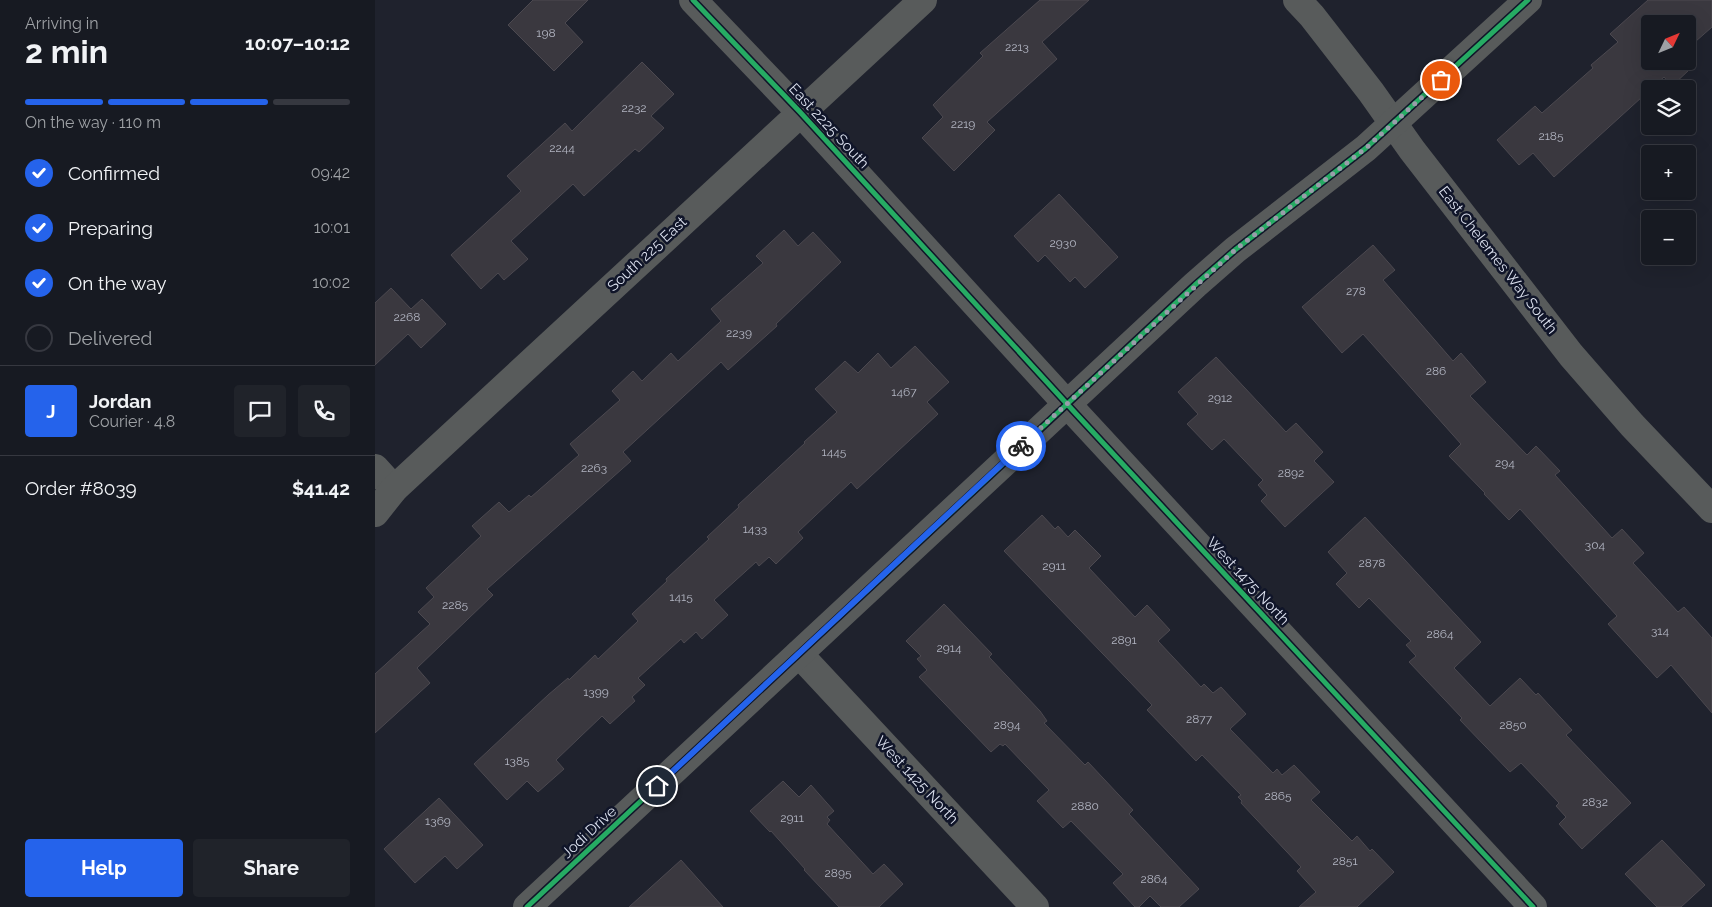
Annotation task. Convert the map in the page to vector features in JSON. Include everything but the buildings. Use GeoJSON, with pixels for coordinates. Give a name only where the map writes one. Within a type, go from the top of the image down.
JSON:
{"type":"FeatureCollection","features":[{"type":"Feature","properties":{"kind":"street","name":"East 2225 South"},"geometry":{"type":"LineString","coordinates":[[693,0],[800,112],[945,271]]}},
{"type":"Feature","properties":{"kind":"street","name":"South 225 East"},"geometry":{"type":"LineString","coordinates":[[375,513],[393,489],[923,0]]}},
{"type":"Feature","properties":{"kind":"street","name":"East Chelemes Way South"},"geometry":{"type":"LineString","coordinates":[[1297,0],[1324,31],[1393,124],[1571,355],[1632,425],[1712,509]]}},
{"type":"Feature","properties":{"kind":"street","name":"Jodi Drive"},"geometry":{"type":"LineString","coordinates":[[528,907],[1195,286],[1235,250],[1366,148],[1528,0]]}},
{"type":"Feature","properties":{"kind":"street","name":"West 1475 North"},"geometry":{"type":"LineString","coordinates":[[945,271],[1533,907]]}},
{"type":"Feature","properties":{"kind":"street"},"geometry":{"type":"LineString","coordinates":[[375,468],[393,489]]}},
{"type":"Feature","properties":{"kind":"street","name":"West 1425 North"},"geometry":{"type":"LineString","coordinates":[[799,654],[1035,907]]}},
{"type":"Feature","properties":{"kind":"cycle path"},"geometry":{"type":"LineString","coordinates":[[693,0],[800,112],[1067,404],[1533,907]]}},
{"type":"Feature","properties":{"kind":"cycle path"},"geometry":{"type":"LineString","coordinates":[[527,907],[1195,285],[1235,250],[1366,148],[1528,0]]}},
{"type":"Feature","properties":{"kind":"way so far"},"geometry":{"type":"LineString","coordinates":[[1021,446],[1235,250],[1366,148],[1441,80]]}},
{"type":"Feature","properties":{"kind":"route"},"geometry":{"type":"LineString","coordinates":[[657,786],[1021,446]]}}]}
